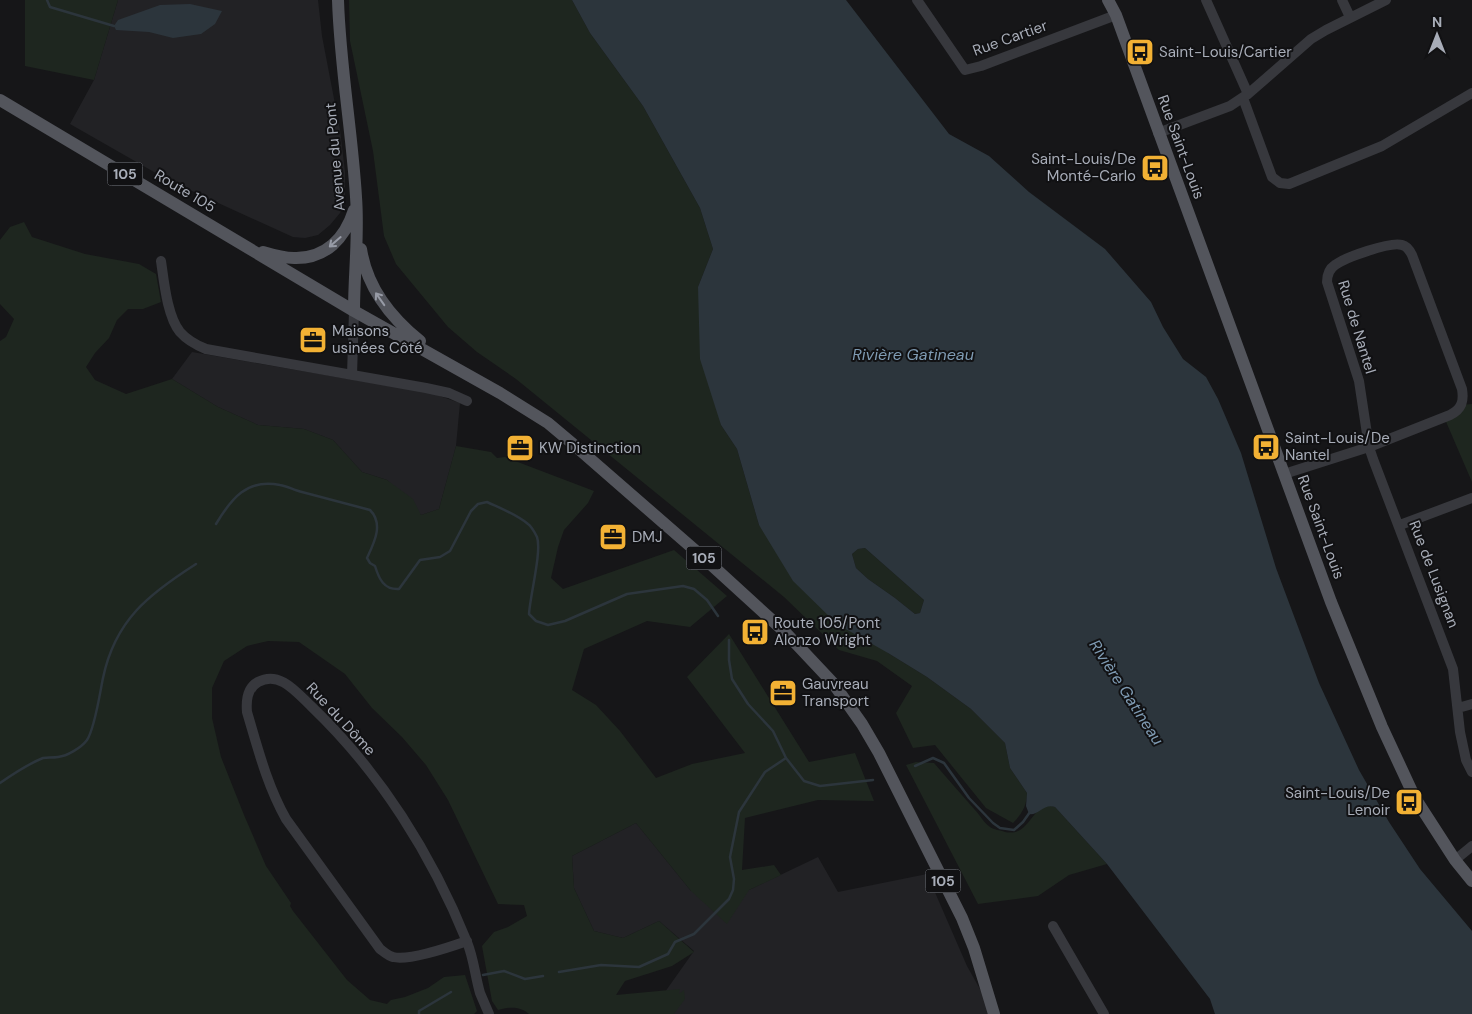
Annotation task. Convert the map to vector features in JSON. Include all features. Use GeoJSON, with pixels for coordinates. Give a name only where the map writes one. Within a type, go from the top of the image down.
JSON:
{"type":"FeatureCollection","features":[{"type":"Feature","properties":{"kind":"main road","name":"Avenue du Pont"},"geometry":{"type":"LineString","coordinates":[[338,0],[357,200],[354,311]]}},
{"type":"Feature","properties":{"kind":"main road","name":"Rue Saint-Louis"},"geometry":{"type":"LineString","coordinates":[[1108,0],[1116,15],[1158,133],[1203,249],[1257,403],[1331,602],[1382,727],[1415,798],[1455,860],[1472,881]]}},
{"type":"Feature","properties":{"kind":"main road","name":"Route 105"},"geometry":{"type":"LineString","coordinates":[[0,100],[354,311]]}},
{"type":"Feature","properties":{"kind":"main road"},"geometry":{"type":"LineString","coordinates":[[250,249],[294,258],[315,255],[336,242],[344,234],[357,200]]}},
{"type":"Feature","properties":{"kind":"main road"},"geometry":{"type":"LineString","coordinates":[[357,200],[363,260],[367,274],[380,299],[404,327],[423,344],[500,393]]}},
{"type":"Feature","properties":{"kind":"main road","name":"105"},"geometry":{"type":"LineString","coordinates":[[354,311],[500,393],[548,424],[588,456],[705,559],[785,632],[833,683],[862,724],[879,753],[950,894],[974,948],[994,1014]]}},
{"type":"Feature","properties":{"kind":"street","name":"Rue Cartier"},"geometry":{"type":"LineString","coordinates":[[917,0],[965,70],[981,66],[1116,15]]}},
{"type":"Feature","properties":{"kind":"street"},"geometry":{"type":"LineString","coordinates":[[1206,0],[1246,96],[1272,177],[1284,184],[1289,184],[1382,146],[1472,93]]}},
{"type":"Feature","properties":{"kind":"street"},"geometry":{"type":"LineString","coordinates":[[1342,0],[1350,18]]}},
{"type":"Feature","properties":{"kind":"street"},"geometry":{"type":"LineString","coordinates":[[1158,133],[1223,109],[1246,96],[1311,39],[1386,0]]}},
{"type":"Feature","properties":{"kind":"street","name":"Rue de Nantel"},"geometry":{"type":"LineString","coordinates":[[1284,474],[1370,447],[1456,412],[1463,400],[1462,389],[1412,256],[1406,247],[1397,244],[1387,245],[1340,262],[1331,268],[1327,277],[1328,288],[1359,381],[1370,447]]}},
{"type":"Feature","properties":{"kind":"street"},"geometry":{"type":"LineString","coordinates":[[161,261],[168,299],[179,330],[193,343],[206,349],[449,393],[467,401]]}},
{"type":"Feature","properties":{"kind":"street"},"geometry":{"type":"LineString","coordinates":[[352,375],[354,311]]}},
{"type":"Feature","properties":{"kind":"street","name":"Rue de Lusignan"},"geometry":{"type":"LineString","coordinates":[[1370,447],[1453,669],[1462,746],[1472,772]]}},
{"type":"Feature","properties":{"kind":"street"},"geometry":{"type":"LineString","coordinates":[[1400,525],[1472,498]]}},
{"type":"Feature","properties":{"kind":"street","name":"Rue du Dôme"},"geometry":{"type":"LineString","coordinates":[[467,941],[441,950],[402,957],[390,956],[380,949],[286,819],[274,796],[263,768],[247,712],[246,705],[252,687],[257,683],[270,679],[284,682],[345,741],[390,798],[437,878],[467,941],[475,965],[480,993],[489,1014]]}},
{"type":"Feature","properties":{"kind":"street"},"geometry":{"type":"LineString","coordinates":[[1458,708],[1472,704]]}},
{"type":"Feature","properties":{"kind":"street"},"geometry":{"type":"LineString","coordinates":[[1455,860],[1472,846]]}},
{"type":"Feature","properties":{"kind":"street"},"geometry":{"type":"LineString","coordinates":[[1053,926],[1104,1014]]}},
{"type":"Feature","properties":{"kind":"shaded area"},"geometry":{"type":"Polygon","coordinates":[[[25,0],[118,0],[94,80],[25,66],[25,0]]]}},
{"type":"Feature","properties":{"kind":"shaded area"},"geometry":{"type":"Polygon","coordinates":[[[118,0],[318,0],[322,36],[340,130],[345,172],[345,202],[340,213],[330,225],[318,235],[305,238],[293,237],[168,180],[70,124],[94,80],[118,0]]]}},
{"type":"Feature","properties":{"kind":"shaded area"},"geometry":{"type":"Polygon","coordinates":[[[349,0],[572,0],[590,33],[643,106],[700,208],[713,249],[698,287],[721,425],[737,449],[759,525],[888,653],[927,677],[971,709],[1005,743],[1010,768],[1027,793],[1023,809],[1013,823],[986,808],[935,745],[913,748],[896,713],[912,686],[877,661],[839,650],[784,597],[516,379],[477,352],[448,327],[396,264],[384,236],[373,151],[350,41],[349,0]]]}},
{"type":"Feature","properties":{"kind":"shaded area"},"geometry":{"type":"Polygon","coordinates":[[[24,222],[32,237],[85,254],[139,264],[156,274],[161,302],[143,309],[128,309],[117,320],[109,338],[95,353],[86,367],[95,380],[126,394],[172,379],[218,407],[258,425],[304,429],[333,440],[362,472],[387,480],[413,499],[421,515],[439,509],[456,446],[491,452],[497,458],[505,457],[594,491],[588,503],[564,530],[558,547],[551,578],[563,589],[674,550],[727,596],[690,627],[647,621],[584,649],[572,690],[596,705],[620,731],[656,778],[692,764],[745,753],[687,677],[729,634],[809,762],[855,753],[874,801],[818,800],[745,818],[742,870],[774,865],[781,875],[749,890],[727,924],[691,891],[636,823],[572,856],[574,888],[594,931],[623,938],[659,921],[694,952],[672,966],[625,981],[616,995],[680,989],[679,994],[684,990],[685,999],[674,1014],[529,1014],[514,1008],[498,1010],[492,1001],[482,946],[494,932],[508,927],[527,916],[524,905],[498,904],[448,800],[426,765],[402,737],[372,708],[345,674],[299,642],[268,641],[247,646],[224,661],[212,688],[212,718],[221,757],[244,815],[266,866],[291,903],[290,906],[293,911],[347,980],[370,1000],[387,1004],[391,1000],[428,988],[444,977],[465,975],[477,1011],[474,1014],[0,1014],[0,341],[6,337],[14,319],[0,304],[0,240],[10,227],[24,222]]]}},
{"type":"Feature","properties":{"kind":"shaded area"},"geometry":{"type":"Polygon","coordinates":[[[192,352],[431,393],[460,403],[456,446],[439,509],[421,515],[387,480],[362,472],[333,440],[304,429],[258,425],[218,407],[172,379],[192,352]]]}},
{"type":"Feature","properties":{"kind":"shaded area"},"geometry":{"type":"Polygon","coordinates":[[[1472,404],[1472,482],[1444,417],[1461,405],[1472,404]]]}},
{"type":"Feature","properties":{"kind":"shaded area"},"geometry":{"type":"Polygon","coordinates":[[[865,548],[924,600],[920,613],[915,614],[856,568],[852,554],[858,549],[865,548]]]}},
{"type":"Feature","properties":{"kind":"shaded area"},"geometry":{"type":"Polygon","coordinates":[[[916,762],[934,763],[986,823],[995,829],[1014,832],[1027,824],[1041,808],[1047,806],[1055,807],[1107,864],[1069,875],[1038,896],[978,904],[906,765],[916,762]]]}},
{"type":"Feature","properties":{"kind":"shaded area"},"geometry":{"type":"Polygon","coordinates":[[[636,823],[691,891],[749,890],[818,857],[838,892],[927,874],[967,966],[994,1014],[673,1014],[660,999],[694,951],[659,921],[623,938],[594,931],[574,888],[572,856],[636,823]]]}},
{"type":"Feature","properties":{"kind":"water","name":"Rivière Gatineau"},"geometry":{"type":"Polygon","coordinates":[[[572,0],[846,0],[949,134],[989,156],[1029,192],[1105,249],[1151,302],[1163,327],[1183,359],[1206,377],[1218,399],[1241,453],[1276,568],[1319,683],[1359,770],[1389,822],[1420,869],[1472,931],[1472,1014],[1215,1014],[1210,999],[1107,864],[1055,807],[1051,806],[1029,814],[1026,806],[1027,793],[1010,768],[1005,743],[971,709],[927,677],[837,624],[793,581],[759,525],[737,449],[721,425],[700,359],[698,287],[713,249],[700,208],[643,106],[590,33],[572,0]],[[865,548],[858,549],[852,554],[856,568],[915,614],[920,613],[924,600],[865,548]]]}},
{"type":"Feature","properties":{"kind":"water"},"geometry":{"type":"Polygon","coordinates":[[[190,4],[222,11],[215,24],[201,34],[173,38],[149,32],[116,30],[114,26],[118,20],[160,5],[190,4]]]}},
{"type":"Feature","properties":{"kind":"waterway"},"geometry":{"type":"LineString","coordinates":[[47,0],[50,7],[114,26]]}},
{"type":"Feature","properties":{"kind":"waterway"},"geometry":{"type":"LineString","coordinates":[[216,524],[228,506],[241,492],[258,485],[268,484],[283,486],[370,510],[374,515],[377,527],[375,540],[367,558],[375,566],[378,575],[386,586],[399,589],[420,560],[440,557],[450,551],[471,511],[478,504],[487,502],[523,520],[530,526],[537,537],[537,563],[529,614],[536,621],[548,625],[565,621],[627,594],[683,586],[694,589],[707,600],[718,616]]}},
{"type":"Feature","properties":{"kind":"waterway"},"geometry":{"type":"LineString","coordinates":[[0,783],[37,760],[65,755],[78,749],[87,740],[97,710],[109,658],[125,624],[136,610],[163,586],[196,564]]}},
{"type":"Feature","properties":{"kind":"waterway"},"geometry":{"type":"LineString","coordinates":[[729,640],[729,660],[732,679],[748,704],[773,731],[786,758],[804,781],[820,786],[873,780]]}},
{"type":"Feature","properties":{"kind":"waterway"},"geometry":{"type":"LineString","coordinates":[[559,972],[601,965],[639,967],[668,954],[675,942],[694,934],[729,899],[733,890],[734,879],[730,857],[739,812],[765,772],[786,758]]}},
{"type":"Feature","properties":{"kind":"waterway"},"geometry":{"type":"LineString","coordinates":[[915,766],[933,758],[944,763],[969,798],[1000,828],[1014,830],[1030,812]]}},
{"type":"Feature","properties":{"kind":"waterway"},"geometry":{"type":"LineString","coordinates":[[483,975],[504,971],[525,979],[543,976]]}},
{"type":"Feature","properties":{"kind":"waterway"},"geometry":{"type":"LineString","coordinates":[[419,1014],[419,1011],[451,992]]}},
{"type":"Feature","properties":{"kind":"place","name":"Saint-Louis/Cartier"},"geometry":{"type":"Point","coordinates":[1140,52]}},
{"type":"Feature","properties":{"kind":"place","name":"Saint-Louis/De Monté-Carlo"},"geometry":{"type":"Point","coordinates":[1155,168]}},
{"type":"Feature","properties":{"kind":"place","name":"Maisons usinées Côté"},"geometry":{"type":"Point","coordinates":[313,340]}},
{"type":"Feature","properties":{"kind":"place","name":"Saint-Louis/De Nantel"},"geometry":{"type":"Point","coordinates":[1266,447]}},
{"type":"Feature","properties":{"kind":"place","name":"KW Distinction"},"geometry":{"type":"Point","coordinates":[520,448]}},
{"type":"Feature","properties":{"kind":"place","name":"DMJ"},"geometry":{"type":"Point","coordinates":[613,537]}},
{"type":"Feature","properties":{"kind":"place","name":"Route 105/Pont Alonzo Wright"},"geometry":{"type":"Point","coordinates":[755,632]}},
{"type":"Feature","properties":{"kind":"place","name":"Gauvreau Transport"},"geometry":{"type":"Point","coordinates":[783,693]}},
{"type":"Feature","properties":{"kind":"place","name":"Saint-Louis/De Lenoir"},"geometry":{"type":"Point","coordinates":[1409,802]}}]}
